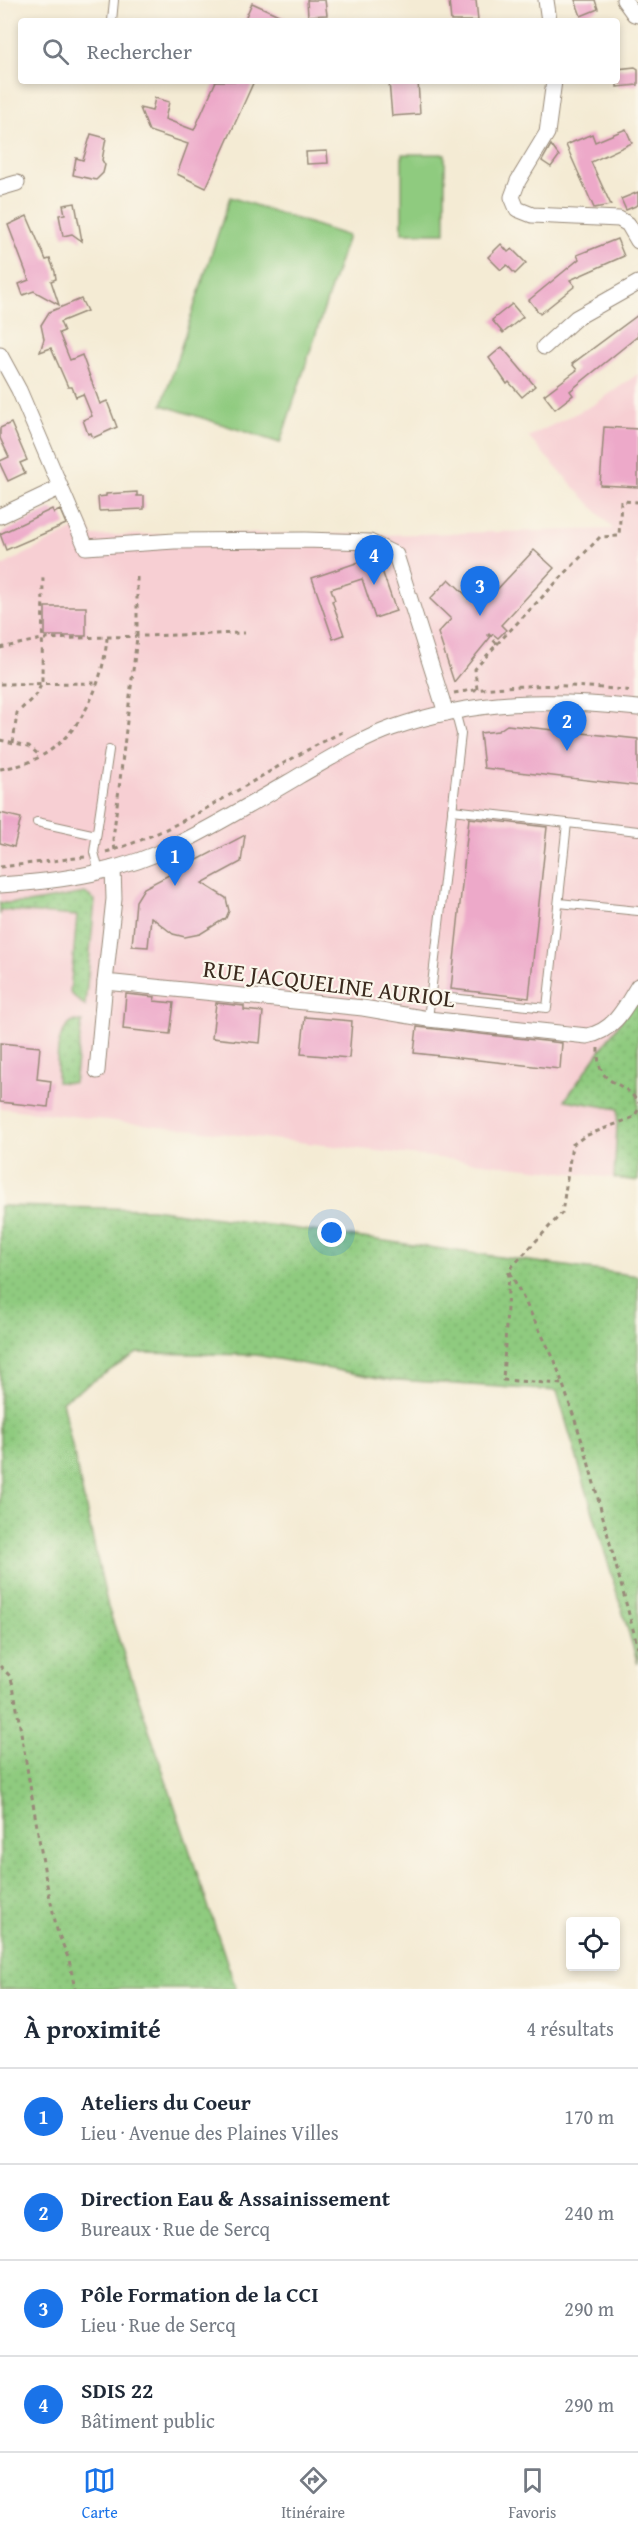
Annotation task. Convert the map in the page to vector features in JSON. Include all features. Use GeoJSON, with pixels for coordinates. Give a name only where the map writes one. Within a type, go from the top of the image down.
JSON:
{"type":"FeatureCollection","features":[{"type":"Feature","properties":{"kind":"street"},"geometry":{"type":"LineString","coordinates":[[546,0],[549,18]]}},
{"type":"Feature","properties":{"kind":"street"},"geometry":{"type":"LineString","coordinates":[[624,0],[634,14],[638,15]]}},
{"type":"Feature","properties":{"kind":"street"},"geometry":{"type":"LineString","coordinates":[[554,84],[547,133],[518,181],[512,197],[517,209],[532,216],[619,219],[627,224],[638,241]]}},
{"type":"Feature","properties":{"kind":"street"},"geometry":{"type":"LineString","coordinates":[[0,188],[17,183]]}},
{"type":"Feature","properties":{"kind":"street"},"geometry":{"type":"LineString","coordinates":[[544,347],[576,318],[638,283]]}},
{"type":"Feature","properties":{"kind":"street"},"geometry":{"type":"LineString","coordinates":[[0,355],[19,390],[86,547],[221,541],[370,542],[396,555],[451,712]]}},
{"type":"Feature","properties":{"kind":"street"},"geometry":{"type":"LineString","coordinates":[[0,516],[59,488]]}},
{"type":"Feature","properties":{"kind":"street"},"geometry":{"type":"LineString","coordinates":[[0,885],[40,882],[106,870],[179,844],[361,742],[389,729],[479,706],[536,702],[638,708]]}},
{"type":"Feature","properties":{"kind":"street"},"geometry":{"type":"LineString","coordinates":[[97,1071],[114,899],[106,870]]}},
{"type":"Feature","properties":{"kind":"street","name":"RUE JACQUELINE AURIOL"},"geometry":{"type":"LineString","coordinates":[[105,982],[363,1008],[428,1019],[587,1036],[598,1034]]}},
{"type":"Feature","properties":{"kind":"street"},"geometry":{"type":"LineString","coordinates":[[598,1034],[619,1017],[638,986]]}},
{"type":"Feature","properties":{"kind":"lane"},"geometry":{"type":"LineString","coordinates":[[112,18],[114,0]]}},
{"type":"Feature","properties":{"kind":"lane"},"geometry":{"type":"LineString","coordinates":[[428,1019],[461,734],[451,712]]}},
{"type":"Feature","properties":{"kind":"lane"},"geometry":{"type":"LineString","coordinates":[[106,870],[95,856],[109,750]]}},
{"type":"Feature","properties":{"kind":"lane"},"geometry":{"type":"LineString","coordinates":[[452,810],[638,831]]}},
{"type":"Feature","properties":{"kind":"lane"},"geometry":{"type":"LineString","coordinates":[[37,822],[96,835]]}},
{"type":"Feature","properties":{"kind":"lane"},"geometry":{"type":"LineString","coordinates":[[431,996],[547,1008],[567,823]]}},
{"type":"Feature","properties":{"kind":"lane"},"geometry":{"type":"LineString","coordinates":[[559,903],[638,911]]}},
{"type":"Feature","properties":{"kind":"path"},"geometry":{"type":"LineString","coordinates":[[477,690],[475,669],[600,537],[619,536],[621,501],[638,502]]}},
{"type":"Feature","properties":{"kind":"path"},"geometry":{"type":"LineString","coordinates":[[115,850],[113,839],[137,637],[137,573]]}},
{"type":"Feature","properties":{"kind":"path"},"geometry":{"type":"LineString","coordinates":[[13,743],[17,713],[38,693],[41,684],[44,574]]}},
{"type":"Feature","properties":{"kind":"path"},"geometry":{"type":"LineString","coordinates":[[0,648],[42,639],[245,633]]}},
{"type":"Feature","properties":{"kind":"path"},"geometry":{"type":"LineString","coordinates":[[488,634],[497,644]]}},
{"type":"Feature","properties":{"kind":"path"},"geometry":{"type":"LineString","coordinates":[[0,769],[31,762],[59,745],[79,719],[99,682],[104,667],[106,638]]}},
{"type":"Feature","properties":{"kind":"path"},"geometry":{"type":"LineString","coordinates":[[0,684],[99,682]]}},
{"type":"Feature","properties":{"kind":"path"},"geometry":{"type":"LineString","coordinates":[[0,867],[95,856],[115,850],[183,823],[353,728]]}},
{"type":"Feature","properties":{"kind":"path"},"geometry":{"type":"LineString","coordinates":[[0,740],[28,746],[40,756]]}},
{"type":"Feature","properties":{"kind":"path"},"geometry":{"type":"LineString","coordinates":[[598,1034],[597,1067],[606,1078],[633,1095],[638,1103]]}},
{"type":"Feature","properties":{"kind":"path"},"geometry":{"type":"LineString","coordinates":[[563,1384],[503,1380],[509,1270],[562,1213],[572,1145],[585,1136],[634,1116],[638,1110]]}},
{"type":"Feature","properties":{"kind":"path"},"geometry":{"type":"LineString","coordinates":[[509,1270],[555,1361],[563,1384],[585,1450],[638,1648]]}},
{"type":"Feature","properties":{"kind":"path"},"geometry":{"type":"LineString","coordinates":[[0,1666],[10,1676],[13,1685],[36,1810],[40,1847],[57,1930],[69,1960],[75,1989]]}},
{"type":"Feature","properties":{"kind":"shaded area"},"geometry":{"type":"Polygon","coordinates":[[[638,374],[638,997],[565,1100],[618,1109],[614,1178],[0,1108],[0,567],[86,523],[93,536],[210,533],[379,535],[613,529],[528,437],[595,404],[638,374]]]}},
{"type":"Feature","properties":{"kind":"green space"},"geometry":{"type":"Polygon","coordinates":[[[402,154],[445,154],[445,233],[402,233],[402,154]]]}},
{"type":"Feature","properties":{"kind":"green space"},"geometry":{"type":"Polygon","coordinates":[[[230,197],[348,236],[280,443],[162,405],[230,197]]]}},
{"type":"Feature","properties":{"kind":"green space"},"geometry":{"type":"Polygon","coordinates":[[[85,893],[95,900],[85,1006],[70,993],[77,916],[1,910],[0,915],[0,903],[28,903],[85,893]]]}},
{"type":"Feature","properties":{"kind":"green space"},"geometry":{"type":"Polygon","coordinates":[[[638,997],[638,1181],[614,1178],[618,1109],[565,1100],[638,997]]]}},
{"type":"Feature","properties":{"kind":"green space"},"geometry":{"type":"Polygon","coordinates":[[[74,1021],[82,1022],[74,1083],[57,1082],[57,1056],[60,1040],[67,1026],[74,1021]]]}},
{"type":"Feature","properties":{"kind":"green space"},"geometry":{"type":"Polygon","coordinates":[[[0,1206],[153,1209],[638,1276],[638,1664],[557,1391],[384,1379],[256,1355],[137,1353],[62,1401],[108,1607],[236,1989],[0,1989],[0,1206]]]}},
{"type":"Feature","properties":{"kind":"building"},"geometry":{"type":"Polygon","coordinates":[[[307,0],[325,0],[327,15],[308,16],[307,0]]]}},
{"type":"Feature","properties":{"kind":"building"},"geometry":{"type":"Polygon","coordinates":[[[449,0],[476,0],[478,18],[451,18],[449,0]]]}},
{"type":"Feature","properties":{"kind":"building"},"geometry":{"type":"Polygon","coordinates":[[[575,0],[595,0],[598,9],[581,16],[575,0]]]}},
{"type":"Feature","properties":{"kind":"building"},"geometry":{"type":"Polygon","coordinates":[[[252,3],[285,18],[245,18],[252,3]]]}},
{"type":"Feature","properties":{"kind":"building"},"geometry":{"type":"Polygon","coordinates":[[[635,67],[638,69],[638,85],[617,87],[617,84],[620,84],[620,69],[635,67]]]}},
{"type":"Feature","properties":{"kind":"building"},"geometry":{"type":"Polygon","coordinates":[[[215,84],[253,84],[206,188],[177,174],[188,144],[149,131],[140,108],[152,111],[155,98],[169,102],[165,119],[194,130],[215,84]]]}},
{"type":"Feature","properties":{"kind":"building"},"geometry":{"type":"Polygon","coordinates":[[[389,84],[418,84],[420,114],[392,116],[389,84]]]}},
{"type":"Feature","properties":{"kind":"building"},"geometry":{"type":"Polygon","coordinates":[[[626,129],[632,143],[591,162],[611,205],[594,208],[566,145],[592,134],[595,142],[626,129]]]}},
{"type":"Feature","properties":{"kind":"building"},"geometry":{"type":"Polygon","coordinates":[[[91,134],[106,138],[102,160],[105,165],[103,173],[96,180],[73,175],[76,158],[83,160],[91,134]]]}},
{"type":"Feature","properties":{"kind":"building"},"geometry":{"type":"Polygon","coordinates":[[[551,145],[559,156],[551,167],[542,161],[551,145]]]}},
{"type":"Feature","properties":{"kind":"building"},"geometry":{"type":"Polygon","coordinates":[[[327,151],[328,163],[307,164],[306,152],[327,151]]]}},
{"type":"Feature","properties":{"kind":"building"},"geometry":{"type":"Polygon","coordinates":[[[638,192],[638,205],[626,210],[621,199],[638,192]]]}},
{"type":"Feature","properties":{"kind":"building"},"geometry":{"type":"Polygon","coordinates":[[[75,203],[82,241],[72,234],[63,236],[59,215],[65,214],[63,205],[75,203]]]}},
{"type":"Feature","properties":{"kind":"building"},"geometry":{"type":"Polygon","coordinates":[[[27,216],[46,260],[50,259],[55,272],[56,279],[51,281],[59,305],[34,291],[23,295],[19,284],[29,280],[8,225],[27,216]]]}},
{"type":"Feature","properties":{"kind":"building"},"geometry":{"type":"Polygon","coordinates":[[[617,239],[624,256],[570,280],[575,286],[540,314],[529,300],[579,259],[577,255],[617,239]]]}},
{"type":"Feature","properties":{"kind":"building"},"geometry":{"type":"Polygon","coordinates":[[[501,244],[508,252],[512,249],[526,263],[515,274],[507,265],[501,270],[488,257],[501,244]]]}},
{"type":"Feature","properties":{"kind":"building"},"geometry":{"type":"Polygon","coordinates":[[[81,299],[87,311],[60,322],[64,331],[59,333],[70,360],[82,355],[100,404],[107,401],[117,427],[93,438],[91,433],[88,434],[83,420],[92,416],[83,394],[76,397],[72,387],[68,387],[51,348],[40,352],[44,339],[41,325],[49,312],[81,299]]]}},
{"type":"Feature","properties":{"kind":"building"},"geometry":{"type":"Polygon","coordinates":[[[512,304],[523,317],[503,333],[492,320],[512,304]]]}},
{"type":"Feature","properties":{"kind":"building"},"geometry":{"type":"Polygon","coordinates":[[[638,315],[638,336],[570,391],[573,395],[555,409],[544,395],[577,370],[572,364],[638,315]]]}},
{"type":"Feature","properties":{"kind":"building"},"geometry":{"type":"Polygon","coordinates":[[[502,347],[535,386],[522,397],[509,382],[507,384],[489,358],[502,347]]]}},
{"type":"Feature","properties":{"kind":"building"},"geometry":{"type":"Polygon","coordinates":[[[11,423],[27,460],[20,463],[25,473],[8,481],[0,464],[0,461],[9,457],[0,438],[0,428],[11,423]]]}},
{"type":"Feature","properties":{"kind":"building"},"geometry":{"type":"Polygon","coordinates":[[[604,427],[638,429],[638,487],[600,485],[604,427]]]}},
{"type":"Feature","properties":{"kind":"building"},"geometry":{"type":"Polygon","coordinates":[[[137,492],[137,496],[144,496],[144,509],[99,511],[98,497],[106,496],[106,494],[137,492]]]}},
{"type":"Feature","properties":{"kind":"building"},"geometry":{"type":"Polygon","coordinates":[[[52,509],[54,513],[60,510],[66,524],[6,550],[0,534],[52,509]]]}},
{"type":"Feature","properties":{"kind":"building"},"geometry":{"type":"Polygon","coordinates":[[[534,550],[554,568],[501,625],[506,630],[498,638],[493,634],[454,682],[438,633],[451,619],[430,599],[449,579],[468,597],[491,596],[534,550]]]}},
{"type":"Feature","properties":{"kind":"building"},"geometry":{"type":"Polygon","coordinates":[[[377,556],[396,611],[375,618],[362,579],[331,589],[335,600],[332,601],[344,635],[333,639],[312,578],[377,556]]]}},
{"type":"Feature","properties":{"kind":"building"},"geometry":{"type":"Polygon","coordinates":[[[45,607],[86,607],[86,636],[45,636],[45,607]]]}},
{"type":"Feature","properties":{"kind":"building"},"geometry":{"type":"Polygon","coordinates":[[[507,725],[638,739],[638,786],[484,768],[480,733],[498,731],[507,725]]]}},
{"type":"Feature","properties":{"kind":"building"},"geometry":{"type":"Polygon","coordinates":[[[0,813],[21,818],[14,847],[0,843],[0,813]]]}},
{"type":"Feature","properties":{"kind":"building"},"geometry":{"type":"Polygon","coordinates":[[[469,818],[547,827],[529,998],[451,989],[469,818]]]}},
{"type":"Feature","properties":{"kind":"building"},"geometry":{"type":"Polygon","coordinates":[[[245,835],[241,862],[202,883],[226,898],[229,911],[226,918],[200,934],[185,937],[173,934],[151,917],[148,947],[132,946],[136,901],[144,888],[245,835]]]}},
{"type":"Feature","properties":{"kind":"building"},"geometry":{"type":"Polygon","coordinates":[[[126,994],[155,997],[154,1001],[174,1003],[170,1034],[123,1029],[126,994]]]}},
{"type":"Feature","properties":{"kind":"building"},"geometry":{"type":"Polygon","coordinates":[[[216,1003],[244,1006],[244,1010],[263,1012],[260,1043],[212,1038],[216,1003]]]}},
{"type":"Feature","properties":{"kind":"building"},"geometry":{"type":"Polygon","coordinates":[[[305,1017],[352,1021],[349,1058],[301,1054],[305,1017]]]}},
{"type":"Feature","properties":{"kind":"building"},"geometry":{"type":"Polygon","coordinates":[[[417,1027],[562,1043],[560,1069],[414,1053],[417,1027]]]}},
{"type":"Feature","properties":{"kind":"building"},"geometry":{"type":"Polygon","coordinates":[[[0,1043],[40,1047],[37,1079],[51,1081],[48,1107],[0,1102],[0,1043]]]}},
{"type":"Feature","properties":{"kind":"place","name":"SDIS 22"},"geometry":{"type":"Point","coordinates":[374,585]}},
{"type":"Feature","properties":{"kind":"place","name":"Pôle Formation de la CCI"},"geometry":{"type":"Point","coordinates":[480,616]}},
{"type":"Feature","properties":{"kind":"place","name":"Direction Eau & Assainissement"},"geometry":{"type":"Point","coordinates":[567,751]}},
{"type":"Feature","properties":{"kind":"place","name":"Ateliers du Coeur"},"geometry":{"type":"Point","coordinates":[175,886]}}]}
